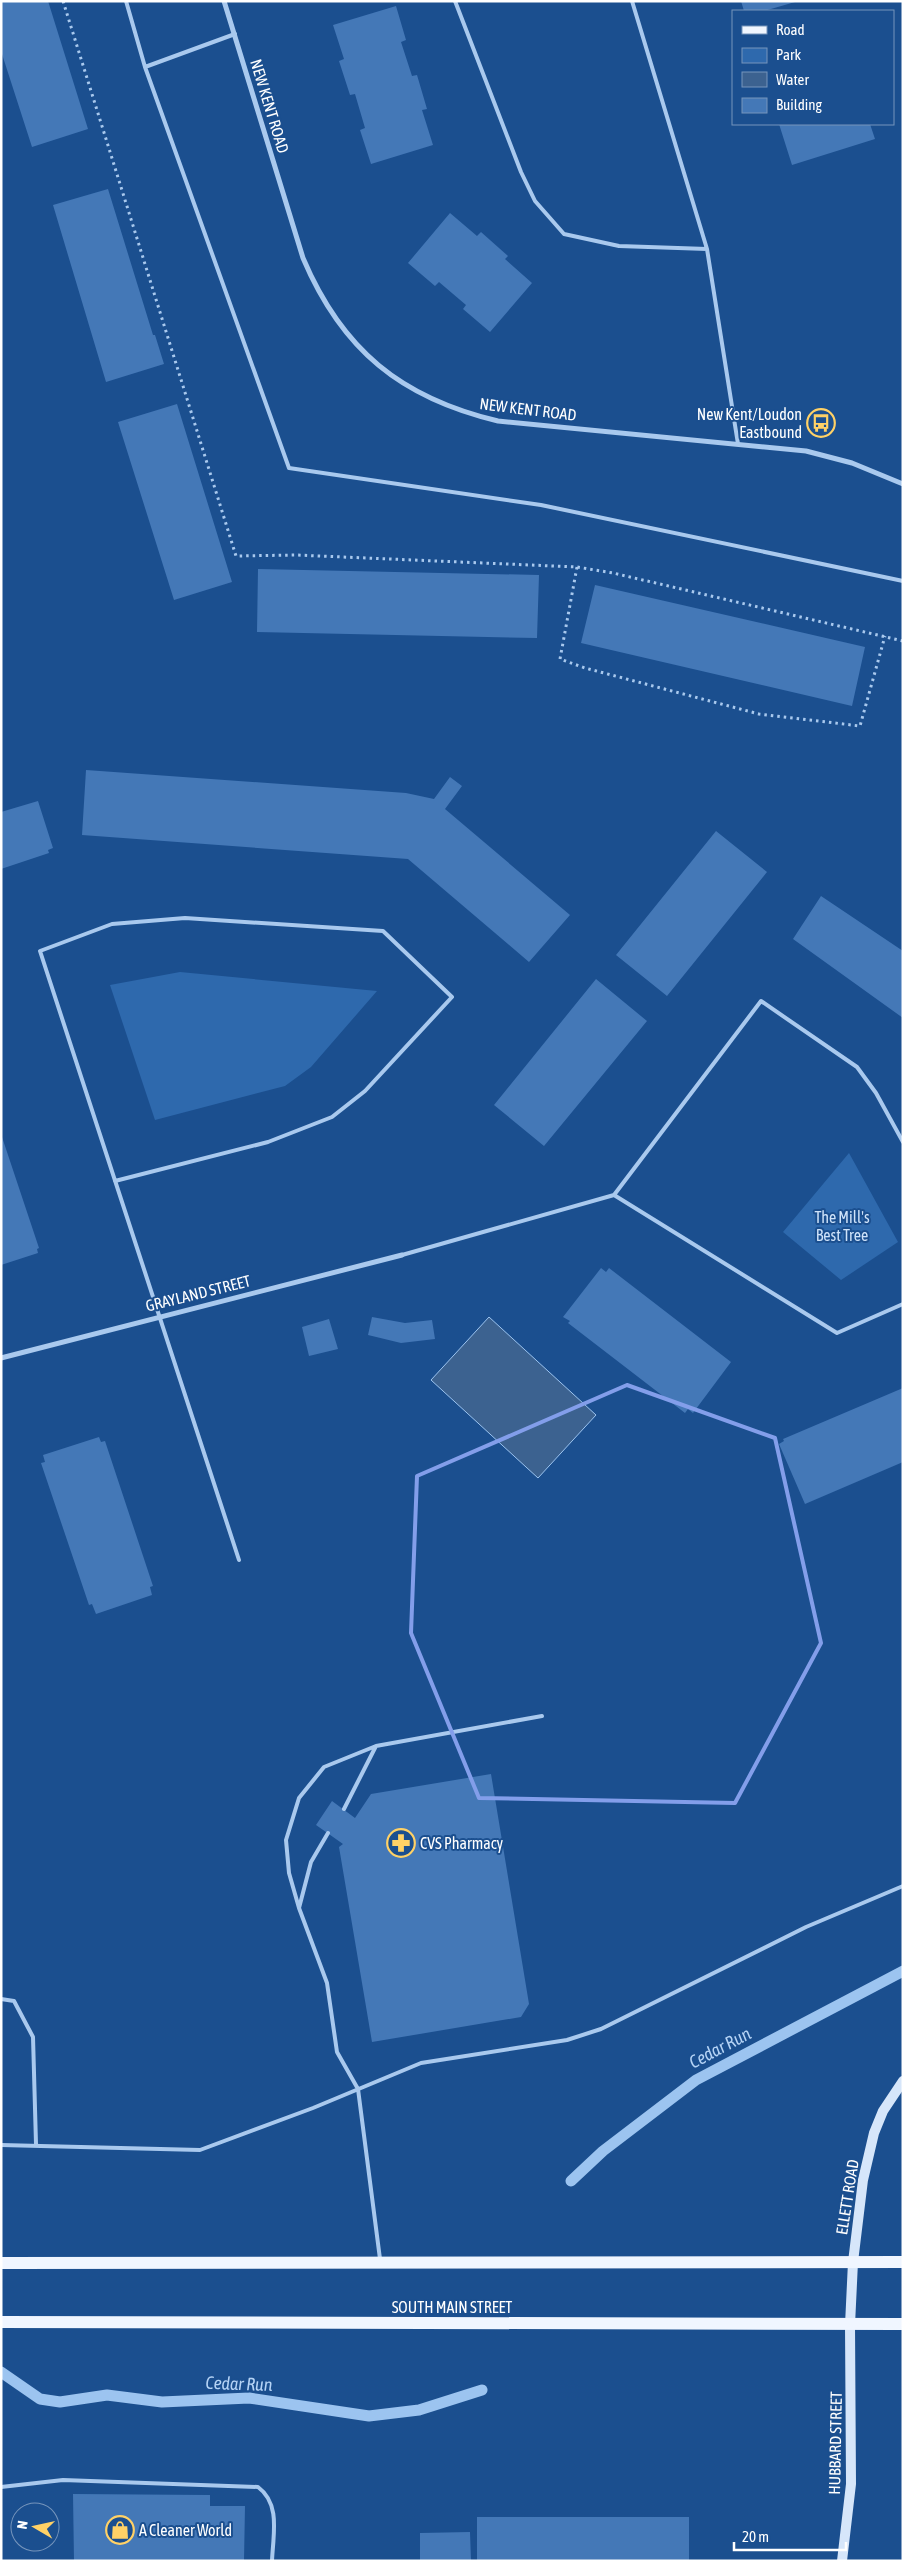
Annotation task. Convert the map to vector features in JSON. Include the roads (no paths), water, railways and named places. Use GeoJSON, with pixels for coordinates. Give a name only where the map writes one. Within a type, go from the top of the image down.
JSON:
{"type":"FeatureCollection","features":[{"type":"Feature","properties":{"kind":"main road"},"geometry":{"type":"LineString","coordinates":[[1,2262],[903,2262]]}},
{"type":"Feature","properties":{"kind":"main road","name":"SOUTH MAIN STREET"},"geometry":{"type":"LineString","coordinates":[[1,2322],[903,2324]]}},
{"type":"Feature","properties":{"kind":"street","name":"NEW KENT ROAD"},"geometry":{"type":"LineString","coordinates":[[224,1],[303,258],[314,284],[357,346],[393,377],[426,397],[461,412],[498,421],[806,451],[852,463],[903,484]]}},
{"type":"Feature","properties":{"kind":"street","name":"GRAYLAND STREET"},"geometry":{"type":"LineString","coordinates":[[1,1358],[158,1316],[402,1255]]}},
{"type":"Feature","properties":{"kind":"street","name":"ELLETT ROAD"},"geometry":{"type":"LineString","coordinates":[[850,2325],[853,2262],[862,2180],[874,2132],[884,2111],[903,2081]]}},
{"type":"Feature","properties":{"kind":"street","name":"HUBBARD STREET"},"geometry":{"type":"LineString","coordinates":[[842,2561],[851,2484],[850,2325]]}},
{"type":"Feature","properties":{"kind":"lane"},"geometry":{"type":"LineString","coordinates":[[126,1],[145,67],[289,468],[541,505],[903,581]]}},
{"type":"Feature","properties":{"kind":"lane"},"geometry":{"type":"LineString","coordinates":[[456,1],[521,172],[535,201],[564,234],[619,246],[707,249]]}},
{"type":"Feature","properties":{"kind":"lane"},"geometry":{"type":"LineString","coordinates":[[632,1],[707,249],[738,444]]}},
{"type":"Feature","properties":{"kind":"lane"},"geometry":{"type":"LineString","coordinates":[[145,67],[235,34]]}},
{"type":"Feature","properties":{"kind":"lane"},"geometry":{"type":"LineString","coordinates":[[115,1181],[268,1142],[332,1117],[366,1091],[452,997],[383,931],[185,918],[112,924],[40,951],[158,1316],[239,1560]]}},
{"type":"Feature","properties":{"kind":"lane"},"geometry":{"type":"LineString","coordinates":[[402,1255],[614,1195],[761,1001],[857,1067],[876,1092],[903,1142]]}},
{"type":"Feature","properties":{"kind":"lane"},"geometry":{"type":"LineString","coordinates":[[614,1195],[837,1333],[903,1304]]}},
{"type":"Feature","properties":{"kind":"lane"},"geometry":{"type":"LineString","coordinates":[[381,2262],[358,2089],[337,2052],[327,1983],[299,1908],[289,1873],[286,1840],[299,1798],[324,1767],[376,1746],[542,1716]]}},
{"type":"Feature","properties":{"kind":"lane"},"geometry":{"type":"LineString","coordinates":[[344,1809],[376,1746]]}},
{"type":"Feature","properties":{"kind":"lane"},"geometry":{"type":"LineString","coordinates":[[299,1908],[311,1862],[328,1834]]}},
{"type":"Feature","properties":{"kind":"lane"},"geometry":{"type":"LineString","coordinates":[[1,2145],[36,2144],[200,2150],[421,2063],[567,2040],[601,2029],[806,1927],[903,1886]]}},
{"type":"Feature","properties":{"kind":"lane"},"geometry":{"type":"LineString","coordinates":[[1,1999],[14,2001],[33,2037],[36,2144]]}},
{"type":"Feature","properties":{"kind":"lane"},"geometry":{"type":"LineString","coordinates":[[1,2487],[63,2480],[258,2487],[267,2494],[274,2508],[272,2561]]}},
{"type":"Feature","properties":{"kind":"water"},"geometry":{"type":"Polygon","coordinates":[[[489,1317],[596,1415],[538,1478],[431,1380],[489,1317]]]}},
{"type":"Feature","properties":{"kind":"waterway","name":"Cedar Run"},"geometry":{"type":"LineString","coordinates":[[571,2181],[603,2151],[696,2080],[903,1971]]}},
{"type":"Feature","properties":{"kind":"waterway","name":"Cedar Run"},"geometry":{"type":"LineString","coordinates":[[1,2372],[40,2399],[60,2402],[107,2395],[162,2402],[249,2398],[369,2416],[419,2410],[482,2390]]}},
{"type":"Feature","properties":{"kind":"place","name":"New Kent/Loudon Eastbound"},"geometry":{"type":"Point","coordinates":[821,423]}},
{"type":"Feature","properties":{"kind":"place","name":"CVS Pharmacy"},"geometry":{"type":"Point","coordinates":[401,1843]}},
{"type":"Feature","properties":{"kind":"place","name":"A Cleaner World"},"geometry":{"type":"Point","coordinates":[120,2530]}},
{"type":"Feature","properties":{"kind":"park label","name":"The Mill's Best Tree"},"geometry":{"type":"Point","coordinates":[842,1226]}}]}
